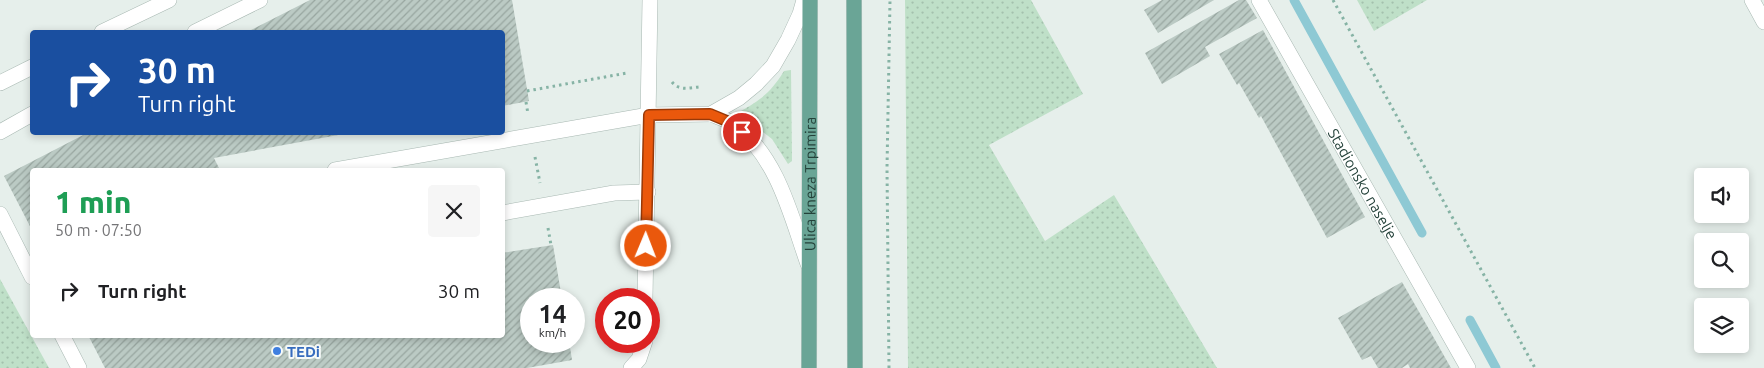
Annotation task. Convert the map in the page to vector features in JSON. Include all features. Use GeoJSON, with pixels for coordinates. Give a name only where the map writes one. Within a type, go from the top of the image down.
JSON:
{"type":"FeatureCollection","features":[{"type":"Feature","properties":{"kind":"main road","name":"Ulica kneza Trpimira"},"geometry":{"type":"LineString","coordinates":[[809,368],[810,0]]}},
{"type":"Feature","properties":{"kind":"main road"},"geometry":{"type":"LineString","coordinates":[[854,0],[855,368]]}},
{"type":"Feature","properties":{"kind":"street"},"geometry":{"type":"LineString","coordinates":[[106,30],[169,0]]}},
{"type":"Feature","properties":{"kind":"street"},"geometry":{"type":"LineString","coordinates":[[199,30],[260,0]]}},
{"type":"Feature","properties":{"kind":"street"},"geometry":{"type":"LineString","coordinates":[[646,288],[650,0]]}},
{"type":"Feature","properties":{"kind":"street"},"geometry":{"type":"LineString","coordinates":[[710,114],[739,98],[773,66],[788,40],[804,0]]}},
{"type":"Feature","properties":{"kind":"street","name":"Stadionsko naselje"},"geometry":{"type":"LineString","coordinates":[[1259,0],[1468,368]]}},
{"type":"Feature","properties":{"kind":"street"},"geometry":{"type":"LineString","coordinates":[[1752,0],[1764,22]]}},
{"type":"Feature","properties":{"kind":"street"},"geometry":{"type":"LineString","coordinates":[[0,83],[30,67]]}},
{"type":"Feature","properties":{"kind":"street"},"geometry":{"type":"LineString","coordinates":[[347,168],[649,115],[710,114],[734,124],[751,139],[764,156],[775,176],[808,264]]}},
{"type":"Feature","properties":{"kind":"street"},"geometry":{"type":"LineString","coordinates":[[0,132],[30,115]]}},
{"type":"Feature","properties":{"kind":"street"},"geometry":{"type":"LineString","coordinates":[[505,212],[614,193],[648,192]]}},
{"type":"Feature","properties":{"kind":"street"},"geometry":{"type":"LineString","coordinates":[[0,214],[30,273]]}},
{"type":"Feature","properties":{"kind":"street"},"geometry":{"type":"LineString","coordinates":[[64,338],[79,368]]}},
{"type":"Feature","properties":{"kind":"street"},"geometry":{"type":"LineString","coordinates":[[630,368],[639,359],[641,353]]}},
{"type":"Feature","properties":{"kind":"path"},"geometry":{"type":"LineString","coordinates":[[889,368],[887,168],[890,0]]}},
{"type":"Feature","properties":{"kind":"path"},"geometry":{"type":"LineString","coordinates":[[1333,0],[1535,368]]}},
{"type":"Feature","properties":{"kind":"path"},"geometry":{"type":"LineString","coordinates":[[527,91],[668,66],[670,80],[675,86],[681,88],[699,87]]}},
{"type":"Feature","properties":{"kind":"path"},"geometry":{"type":"LineString","coordinates":[[526,102],[551,245]]}},
{"type":"Feature","properties":{"kind":"green space"},"geometry":{"type":"Polygon","coordinates":[[[905,0],[1031,0],[1083,94],[989,145],[1045,241],[1114,195],[1217,368],[908,368],[905,0]]]}},
{"type":"Feature","properties":{"kind":"green space"},"geometry":{"type":"Polygon","coordinates":[[[1357,0],[1427,0],[1374,31],[1357,0]]]}},
{"type":"Feature","properties":{"kind":"green space"},"geometry":{"type":"Polygon","coordinates":[[[791,70],[792,161],[788,164],[772,139],[742,116],[741,111],[766,94],[784,71],[791,70]]]}},
{"type":"Feature","properties":{"kind":"green space"},"geometry":{"type":"Polygon","coordinates":[[[0,279],[30,333],[30,338],[32,338],[49,368],[0,368],[0,279]]]}},
{"type":"Feature","properties":{"kind":"building"},"geometry":{"type":"Polygon","coordinates":[[[310,0],[512,0],[529,101],[505,105],[505,30],[251,30],[310,0]]]}},
{"type":"Feature","properties":{"kind":"building"},"geometry":{"type":"Polygon","coordinates":[[[1162,0],[1214,0],[1158,33],[1144,10],[1162,0]]]}},
{"type":"Feature","properties":{"kind":"building"},"geometry":{"type":"Polygon","coordinates":[[[1239,0],[1246,0],[1257,18],[1205,47],[1210,56],[1162,84],[1145,53],[1239,0]]]}},
{"type":"Feature","properties":{"kind":"building"},"geometry":{"type":"Polygon","coordinates":[[[1263,30],[1365,217],[1327,238],[1261,116],[1259,118],[1239,83],[1237,85],[1219,54],[1263,30]]]}},
{"type":"Feature","properties":{"kind":"building"},"geometry":{"type":"Polygon","coordinates":[[[83,135],[338,135],[214,158],[219,168],[30,168],[30,226],[4,176],[83,135]]]}},
{"type":"Feature","properties":{"kind":"building"},"geometry":{"type":"Polygon","coordinates":[[[553,245],[560,288],[520,288],[520,353],[571,353],[572,360],[527,368],[105,368],[90,338],[505,338],[505,253],[553,245]]]}},
{"type":"Feature","properties":{"kind":"building"},"geometry":{"type":"Polygon","coordinates":[[[1402,282],[1451,368],[1410,368],[1408,364],[1402,368],[1378,368],[1371,356],[1362,360],[1338,318],[1402,282]]]}},
{"type":"Feature","properties":{"kind":"waterway"},"geometry":{"type":"LineString","coordinates":[[1294,0],[1422,233]]}},
{"type":"Feature","properties":{"kind":"waterway"},"geometry":{"type":"LineString","coordinates":[[1470,320],[1496,368]]}},
{"type":"Feature","properties":{"kind":"place","name":"TEDi"},"geometry":{"type":"Point","coordinates":[277,351]}},
{"type":"Feature","properties":{"kind":"route"},"geometry":{"type":"LineString","coordinates":[[646,246],[649,115],[710,114],[734,124],[742,132]]}}]}
